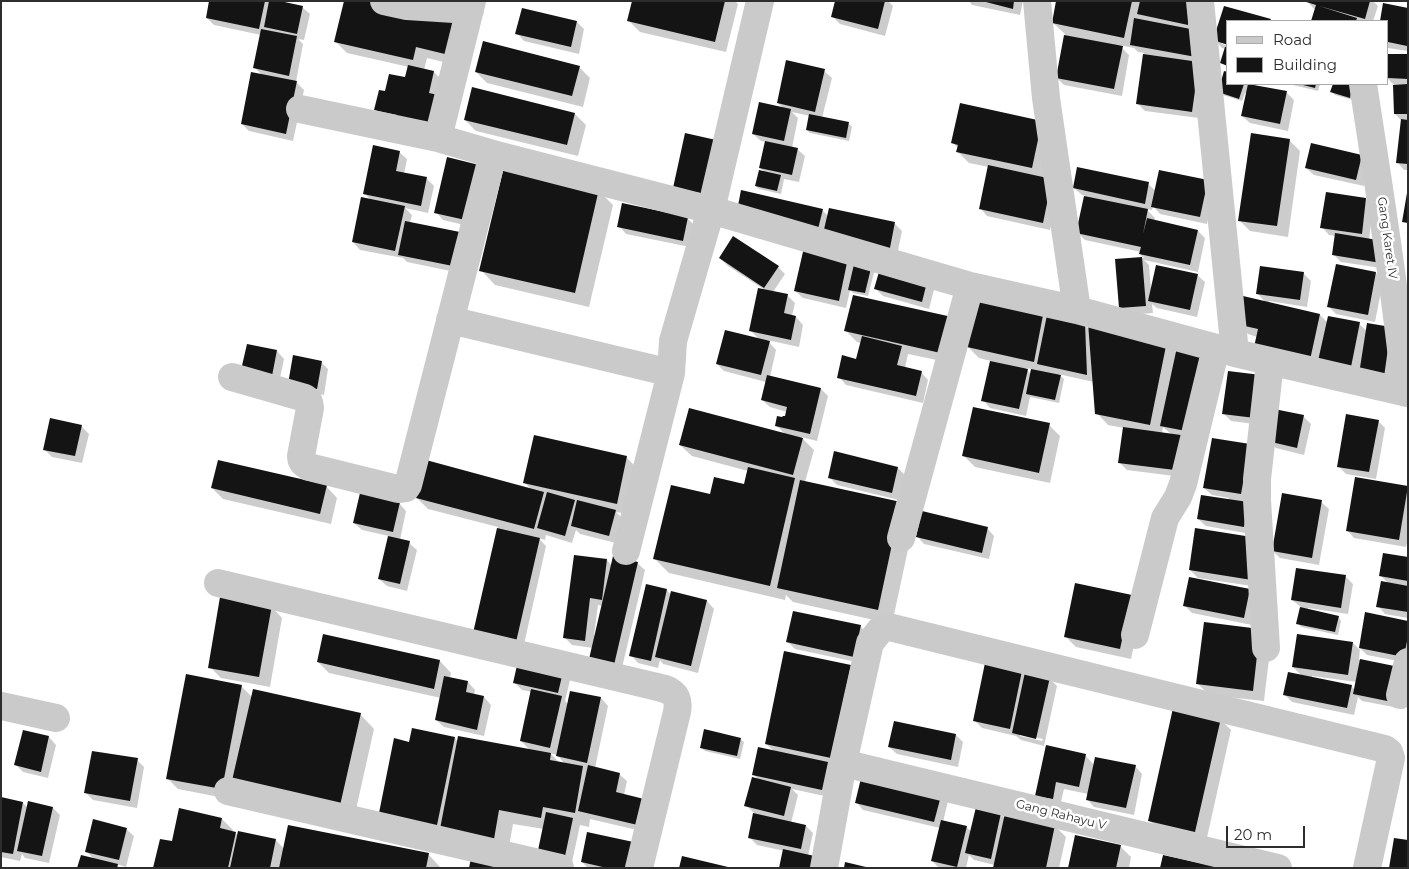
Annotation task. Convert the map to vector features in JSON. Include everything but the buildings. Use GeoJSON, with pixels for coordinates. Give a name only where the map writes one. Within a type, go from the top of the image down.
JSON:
{"type":"FeatureCollection","features":[{"type":"Feature","properties":{"kind":"street"},"geometry":{"type":"LineString","coordinates":[[384,1],[407,6],[471,6],[438,138]]}},
{"type":"Feature","properties":{"kind":"street"},"geometry":{"type":"LineString","coordinates":[[626,551],[671,373],[673,341],[711,210],[760,1]]}},
{"type":"Feature","properties":{"kind":"street"},"geometry":{"type":"LineString","coordinates":[[1037,1],[1046,98],[1077,310]]}},
{"type":"Feature","properties":{"kind":"street"},"geometry":{"type":"LineString","coordinates":[[1136,635],[1165,518],[1178,497],[1183,484],[1225,351],[1200,1]]}},
{"type":"Feature","properties":{"kind":"street","name":"Gang Karet IV"},"geometry":{"type":"LineString","coordinates":[[1363,85],[1386,230],[1407,393]]}},
{"type":"Feature","properties":{"kind":"street"},"geometry":{"type":"LineString","coordinates":[[300,109],[438,138],[711,210],[970,286],[1077,310],[1225,351],[1407,393]]}},
{"type":"Feature","properties":{"kind":"street"},"geometry":{"type":"LineString","coordinates":[[232,377],[305,398],[309,402],[310,408],[301,456],[304,464],[309,467],[389,487],[404,489],[408,485],[493,154]]}},
{"type":"Feature","properties":{"kind":"street"},"geometry":{"type":"LineString","coordinates":[[901,538],[970,286]]}},
{"type":"Feature","properties":{"kind":"street"},"geometry":{"type":"LineString","coordinates":[[450,320],[671,373]]}},
{"type":"Feature","properties":{"kind":"street"},"geometry":{"type":"LineString","coordinates":[[1266,648],[1257,479],[1270,362]]}},
{"type":"Feature","properties":{"kind":"street"},"geometry":{"type":"LineString","coordinates":[[218,583],[640,683],[673,693],[678,702],[677,712],[639,868]]}},
{"type":"Feature","properties":{"kind":"street"},"geometry":{"type":"LineString","coordinates":[[824,868],[843,763],[870,643],[881,629],[889,627],[1385,749],[1389,752],[1391,758],[1367,868]]}},
{"type":"Feature","properties":{"kind":"street"},"geometry":{"type":"LineString","coordinates":[[1400,695],[1408,662]]}},
{"type":"Feature","properties":{"kind":"street"},"geometry":{"type":"LineString","coordinates":[[1,706],[56,718]]}},
{"type":"Feature","properties":{"kind":"street","name":"Gang Rahayu V"},"geometry":{"type":"LineString","coordinates":[[843,763],[1278,868]]}},
{"type":"Feature","properties":{"kind":"street"},"geometry":{"type":"LineString","coordinates":[[228,791],[560,868]]}}]}
